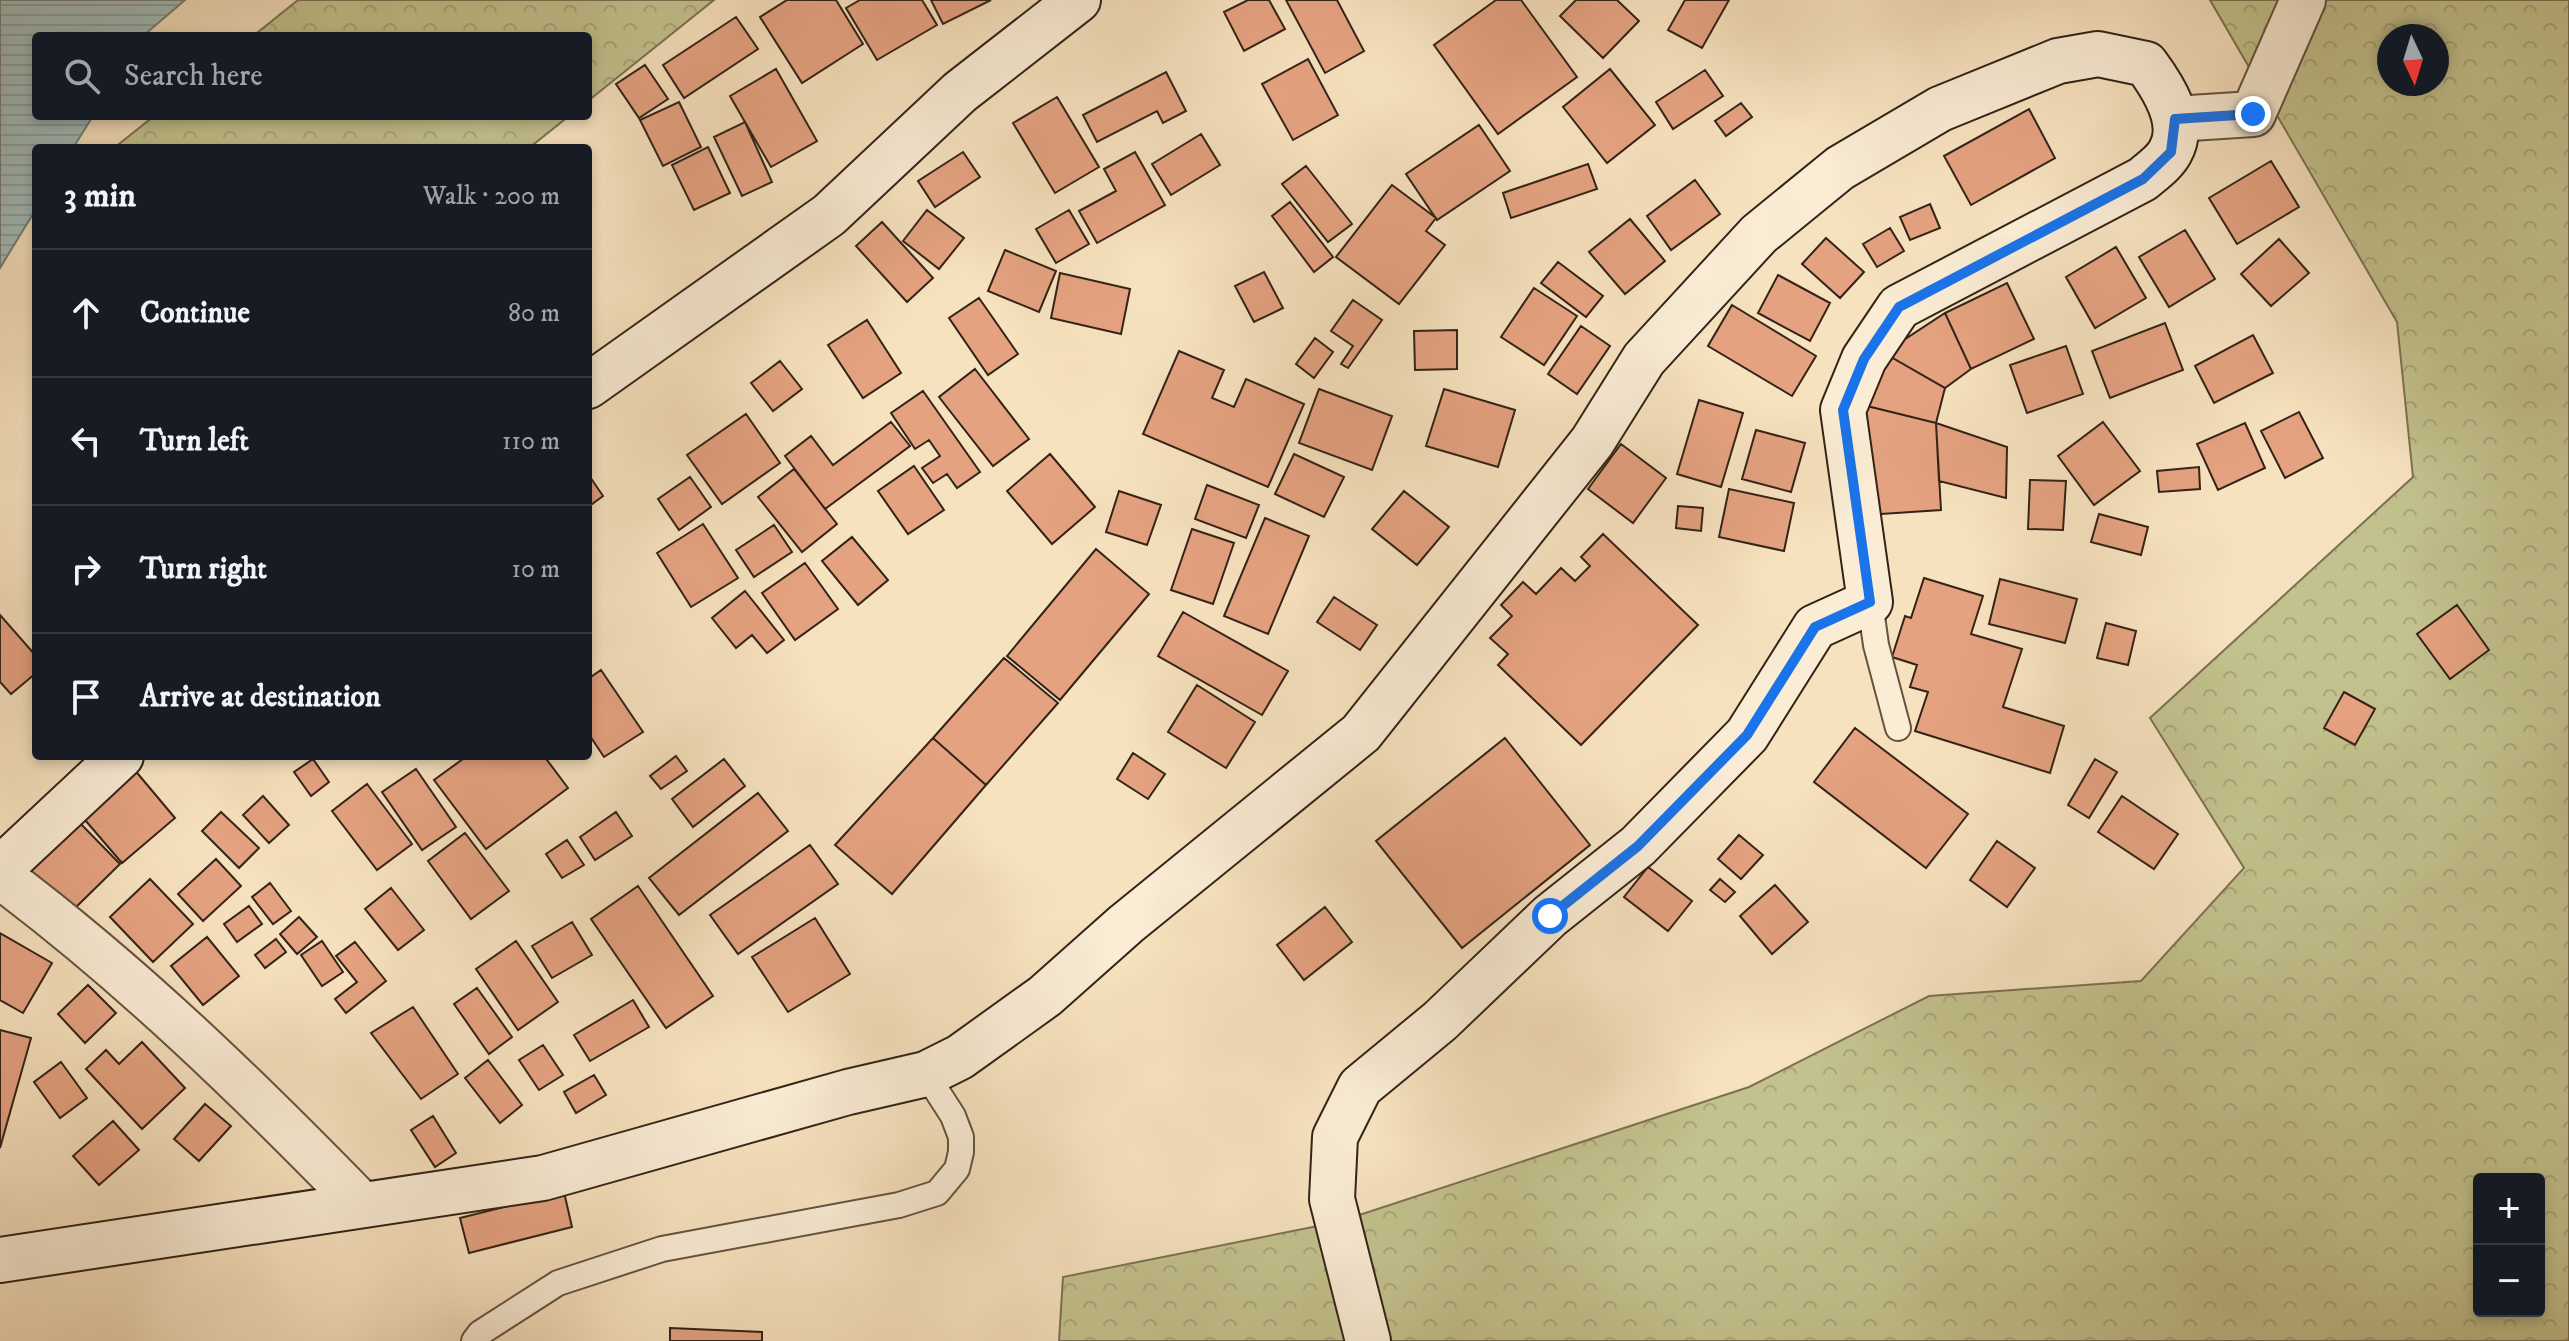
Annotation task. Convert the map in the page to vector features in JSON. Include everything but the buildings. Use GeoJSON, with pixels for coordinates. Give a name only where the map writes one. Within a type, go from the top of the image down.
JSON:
{"type":"FeatureCollection","features":[{"type":"Feature","properties":{"kind":"main road"},"geometry":{"type":"LineString","coordinates":[[592,383],[829,215],[960,92],[1078,0]]}},
{"type":"Feature","properties":{"kind":"main road"},"geometry":{"type":"LineString","coordinates":[[2175,119],[2253,114],[2303,0]]}},
{"type":"Feature","properties":{"kind":"main road"},"geometry":{"type":"LineString","coordinates":[[0,1260],[543,1178],[848,1092],[926,1074],[960,1057],[1045,996],[1126,924],[1361,733],[1592,442],[1644,359],[1759,234],[1840,168],[1940,109],[2058,61],[2098,54],[2146,64],[2165,90],[2175,119],[2171,152],[2143,179],[1899,307],[1864,359],[1843,410],[1870,602],[1815,627],[1747,735],[1649,835],[1550,916],[1440,1021],[1360,1087],[1335,1137],[1332,1199],[1368,1341]]}},
{"type":"Feature","properties":{"kind":"main road"},"geometry":{"type":"LineString","coordinates":[[0,869],[117,760]]}},
{"type":"Feature","properties":{"kind":"main road"},"geometry":{"type":"LineString","coordinates":[[0,876],[51,914],[252,1091],[362,1205]]}},
{"type":"Feature","properties":{"kind":"lane"},"geometry":{"type":"LineString","coordinates":[[1870,602],[1876,645],[1898,728]]}},
{"type":"Feature","properties":{"kind":"lane"},"geometry":{"type":"LineString","coordinates":[[474,1341],[480,1333],[558,1283],[662,1249],[899,1205],[937,1193],[957,1169],[961,1137],[953,1116],[926,1074]]}},
{"type":"Feature","properties":{"kind":"green space"},"geometry":{"type":"Polygon","coordinates":[[[298,0],[714,0],[592,98],[592,32],[258,32],[298,0]]]}},
{"type":"Feature","properties":{"kind":"green space"},"geometry":{"type":"Polygon","coordinates":[[[2210,0],[2569,0],[2569,1341],[1059,1341],[1063,1277],[1338,1222],[1749,1087],[1929,996],[2141,981],[2244,868],[2150,718],[2413,477],[2397,322],[2210,0]]]}},
{"type":"Feature","properties":{"kind":"green space"},"geometry":{"type":"Polygon","coordinates":[[[149,120],[564,120],[534,144],[119,144],[149,120]]]}},
{"type":"Feature","properties":{"kind":"water"},"geometry":{"type":"Polygon","coordinates":[[[0,0],[185,0],[148,32],[32,32],[32,120],[90,120],[76,144],[32,144],[32,216],[0,268],[0,0]]]}},
{"type":"Feature","properties":{"kind":"route"},"geometry":{"type":"LineString","coordinates":[[1550,916],[1638,846],[1747,735],[1815,627],[1870,602],[1843,410],[1864,359],[1899,307],[2143,179],[2171,152],[2175,119],[2253,114]]}}]}
